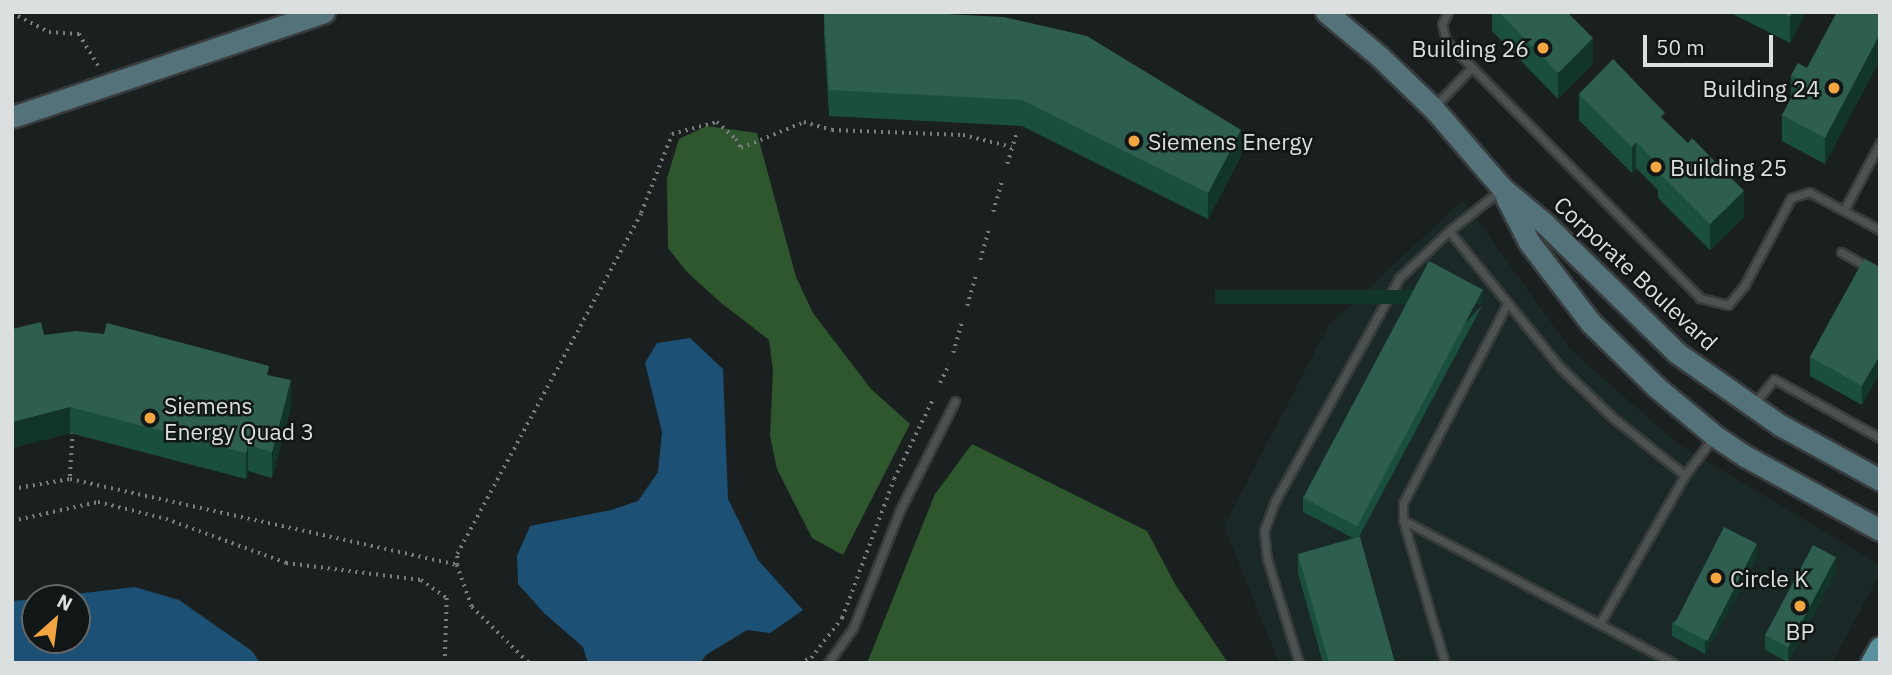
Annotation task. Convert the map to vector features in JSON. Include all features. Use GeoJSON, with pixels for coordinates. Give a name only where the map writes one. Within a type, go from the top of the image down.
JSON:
{"type":"FeatureCollection","features":[{"type":"Feature","properties":{"kind":"main road"},"geometry":{"type":"LineString","coordinates":[[1871,663],[1880,647]]}},
{"type":"Feature","properties":{"kind":"street"},"geometry":{"type":"LineString","coordinates":[[12,117],[324,12]]}},
{"type":"Feature","properties":{"kind":"street","name":"Corporate Boulevard"},"geometry":{"type":"LineString","coordinates":[[1326,12],[1348,27],[1433,108],[1502,188],[1545,224],[1677,354],[1752,407],[1880,480]]}},
{"type":"Feature","properties":{"kind":"street","name":"Corporate Boulevard"},"geometry":{"type":"LineString","coordinates":[[1502,188],[1529,242],[1591,323],[1655,386],[1715,436],[1774,473],[1880,530]]}},
{"type":"Feature","properties":{"kind":"lane"},"geometry":{"type":"LineString","coordinates":[[1448,12],[1442,24],[1446,41],[1700,298],[1727,304],[1736,296],[1791,198],[1809,192],[1880,230]]}},
{"type":"Feature","properties":{"kind":"lane"},"geometry":{"type":"LineString","coordinates":[[1433,108],[1472,67]]}},
{"type":"Feature","properties":{"kind":"lane"},"geometry":{"type":"LineString","coordinates":[[1844,210],[1880,143]]}},
{"type":"Feature","properties":{"kind":"lane"},"geometry":{"type":"LineString","coordinates":[[1298,663],[1267,559],[1264,531],[1274,503],[1399,278],[1449,231],[1502,188]]}},
{"type":"Feature","properties":{"kind":"lane"},"geometry":{"type":"LineString","coordinates":[[1449,231],[1560,367],[1603,408],[1685,475]]}},
{"type":"Feature","properties":{"kind":"lane"},"geometry":{"type":"LineString","coordinates":[[1841,252],[1880,274]]}},
{"type":"Feature","properties":{"kind":"lane"},"geometry":{"type":"LineString","coordinates":[[1445,663],[1403,520],[1403,503],[1507,304]]}},
{"type":"Feature","properties":{"kind":"lane"},"geometry":{"type":"LineString","coordinates":[[1752,407],[1774,379],[1880,438]]}},
{"type":"Feature","properties":{"kind":"lane"},"geometry":{"type":"LineString","coordinates":[[828,663],[853,628],[900,510],[955,401]]}},
{"type":"Feature","properties":{"kind":"lane"},"geometry":{"type":"LineString","coordinates":[[1600,624],[1685,475],[1715,436]]}},
{"type":"Feature","properties":{"kind":"lane"},"geometry":{"type":"LineString","coordinates":[[1403,520],[1673,663]]}},
{"type":"Feature","properties":{"kind":"path"},"geometry":{"type":"LineString","coordinates":[[12,13],[50,32],[79,34],[98,66]]}},
{"type":"Feature","properties":{"kind":"path"},"geometry":{"type":"LineString","coordinates":[[529,663],[472,607],[457,565],[457,554],[641,213],[672,134],[717,122],[736,139],[741,148],[804,122],[832,130],[963,135],[1012,147]]}},
{"type":"Feature","properties":{"kind":"path"},"geometry":{"type":"LineString","coordinates":[[1007,164],[1017,132]]}},
{"type":"Feature","properties":{"kind":"path"},"geometry":{"type":"LineString","coordinates":[[993,212],[1002,181]]}},
{"type":"Feature","properties":{"kind":"path"},"geometry":{"type":"LineString","coordinates":[[980,260],[989,228]]}},
{"type":"Feature","properties":{"kind":"path"},"geometry":{"type":"LineString","coordinates":[[967,306],[976,275]]}},
{"type":"Feature","properties":{"kind":"path"},"geometry":{"type":"LineString","coordinates":[[953,353],[962,323]]}},
{"type":"Feature","properties":{"kind":"path"},"geometry":{"type":"LineString","coordinates":[[940,383],[949,364]]}},
{"type":"Feature","properties":{"kind":"path"},"geometry":{"type":"LineString","coordinates":[[799,663],[811,658],[842,618],[894,479],[933,398]]}},
{"type":"Feature","properties":{"kind":"path"},"geometry":{"type":"LineString","coordinates":[[70,479],[73,430]]}},
{"type":"Feature","properties":{"kind":"path"},"geometry":{"type":"LineString","coordinates":[[12,489],[70,479],[457,565]]}},
{"type":"Feature","properties":{"kind":"path"},"geometry":{"type":"LineString","coordinates":[[12,521],[98,502],[166,519],[286,563],[421,580],[447,598],[445,663]]}},
{"type":"Feature","properties":{"kind":"shaded area"},"geometry":{"type":"Polygon","coordinates":[[[1463,200],[1571,350],[1677,443],[1880,565],[1880,574],[1832,663],[1279,663],[1224,526],[1328,326],[1463,200]]]}},
{"type":"Feature","properties":{"kind":"green space"},"geometry":{"type":"Polygon","coordinates":[[[707,126],[757,133],[796,277],[813,313],[871,389],[910,424],[843,555],[812,538],[777,469],[770,436],[773,370],[769,340],[687,272],[668,248],[667,178],[679,139],[707,126]]]}},
{"type":"Feature","properties":{"kind":"green space"},"geometry":{"type":"Polygon","coordinates":[[[972,444],[1147,531],[1175,584],[1228,663],[867,663],[935,494],[972,444]]]}},
{"type":"Feature","properties":{"kind":"water"},"geometry":{"type":"Polygon","coordinates":[[[690,338],[723,369],[728,499],[758,560],[803,610],[770,633],[747,630],[706,655],[700,663],[588,663],[583,647],[545,614],[518,584],[517,556],[530,526],[611,510],[638,501],[658,472],[662,432],[645,363],[657,343],[690,338]]]}},
{"type":"Feature","properties":{"kind":"water"},"geometry":{"type":"Polygon","coordinates":[[[135,587],[179,600],[252,651],[260,663],[12,663],[12,601],[21,600],[21,654],[91,654],[91,592],[135,587]]]}},
{"type":"Feature","properties":{"kind":"building","name":"Siemens Energy"},"geometry":{"type":"Polygon","coordinates":[[[824,12],[906,12],[1004,17],[1087,36],[1241,130],[1208,193],[1022,100],[829,90],[824,12]]]}},
{"type":"Feature","properties":{"kind":"building"},"geometry":{"type":"Polygon","coordinates":[[[1499,12],[1567,12],[1593,38],[1558,73],[1499,12]]]}},
{"type":"Feature","properties":{"kind":"building","name":"Building 24"},"geometry":{"type":"Polygon","coordinates":[[[1837,12],[1880,12],[1880,34],[1825,138],[1782,115],[1801,80],[1791,75],[1798,63],[1807,68],[1837,12]]]}},
{"type":"Feature","properties":{"kind":"building"},"geometry":{"type":"Polygon","coordinates":[[[1613,59],[1665,113],[1661,117],[1688,143],[1692,138],[1744,191],[1710,224],[1658,172],[1662,168],[1636,142],[1632,147],[1579,94],[1613,59]]]}},
{"type":"Feature","properties":{"kind":"building"},"geometry":{"type":"Polygon","coordinates":[[[1864,259],[1880,267],[1880,355],[1862,386],[1810,357],[1864,259]]]}},
{"type":"Feature","properties":{"kind":"building"},"geometry":{"type":"Polygon","coordinates":[[[1429,261],[1483,290],[1357,526],[1303,498],[1429,261]]]}},
{"type":"Feature","properties":{"kind":"building","name":"Siemens Energy Quad 3"},"geometry":{"type":"Polygon","coordinates":[[[41,322],[44,335],[76,331],[104,334],[107,323],[269,366],[267,375],[291,380],[272,452],[248,445],[246,453],[70,407],[12,422],[12,329],[41,322]]]}},
{"type":"Feature","properties":{"kind":"building"},"geometry":{"type":"Polygon","coordinates":[[[1724,527],[1757,544],[1707,641],[1675,624],[1724,527]]]}},
{"type":"Feature","properties":{"kind":"building"},"geometry":{"type":"Polygon","coordinates":[[[1360,537],[1395,663],[1329,663],[1298,554],[1360,537]]]}},
{"type":"Feature","properties":{"kind":"building"},"geometry":{"type":"Polygon","coordinates":[[[1813,545],[1836,557],[1788,647],[1765,635],[1813,545]]]}},
{"type":"Feature","properties":{"kind":"place","name":"Building 26"},"geometry":{"type":"Point","coordinates":[1543,48]}},
{"type":"Feature","properties":{"kind":"place","name":"Building 24"},"geometry":{"type":"Point","coordinates":[1834,88]}},
{"type":"Feature","properties":{"kind":"place","name":"Siemens Energy"},"geometry":{"type":"Point","coordinates":[1134,141]}},
{"type":"Feature","properties":{"kind":"place","name":"Building 25"},"geometry":{"type":"Point","coordinates":[1656,167]}},
{"type":"Feature","properties":{"kind":"place","name":"Siemens Energy Quad 3"},"geometry":{"type":"Point","coordinates":[150,418]}},
{"type":"Feature","properties":{"kind":"place","name":"Circle K"},"geometry":{"type":"Point","coordinates":[1716,578]}},
{"type":"Feature","properties":{"kind":"place","name":"BP"},"geometry":{"type":"Point","coordinates":[1800,606]}}]}
